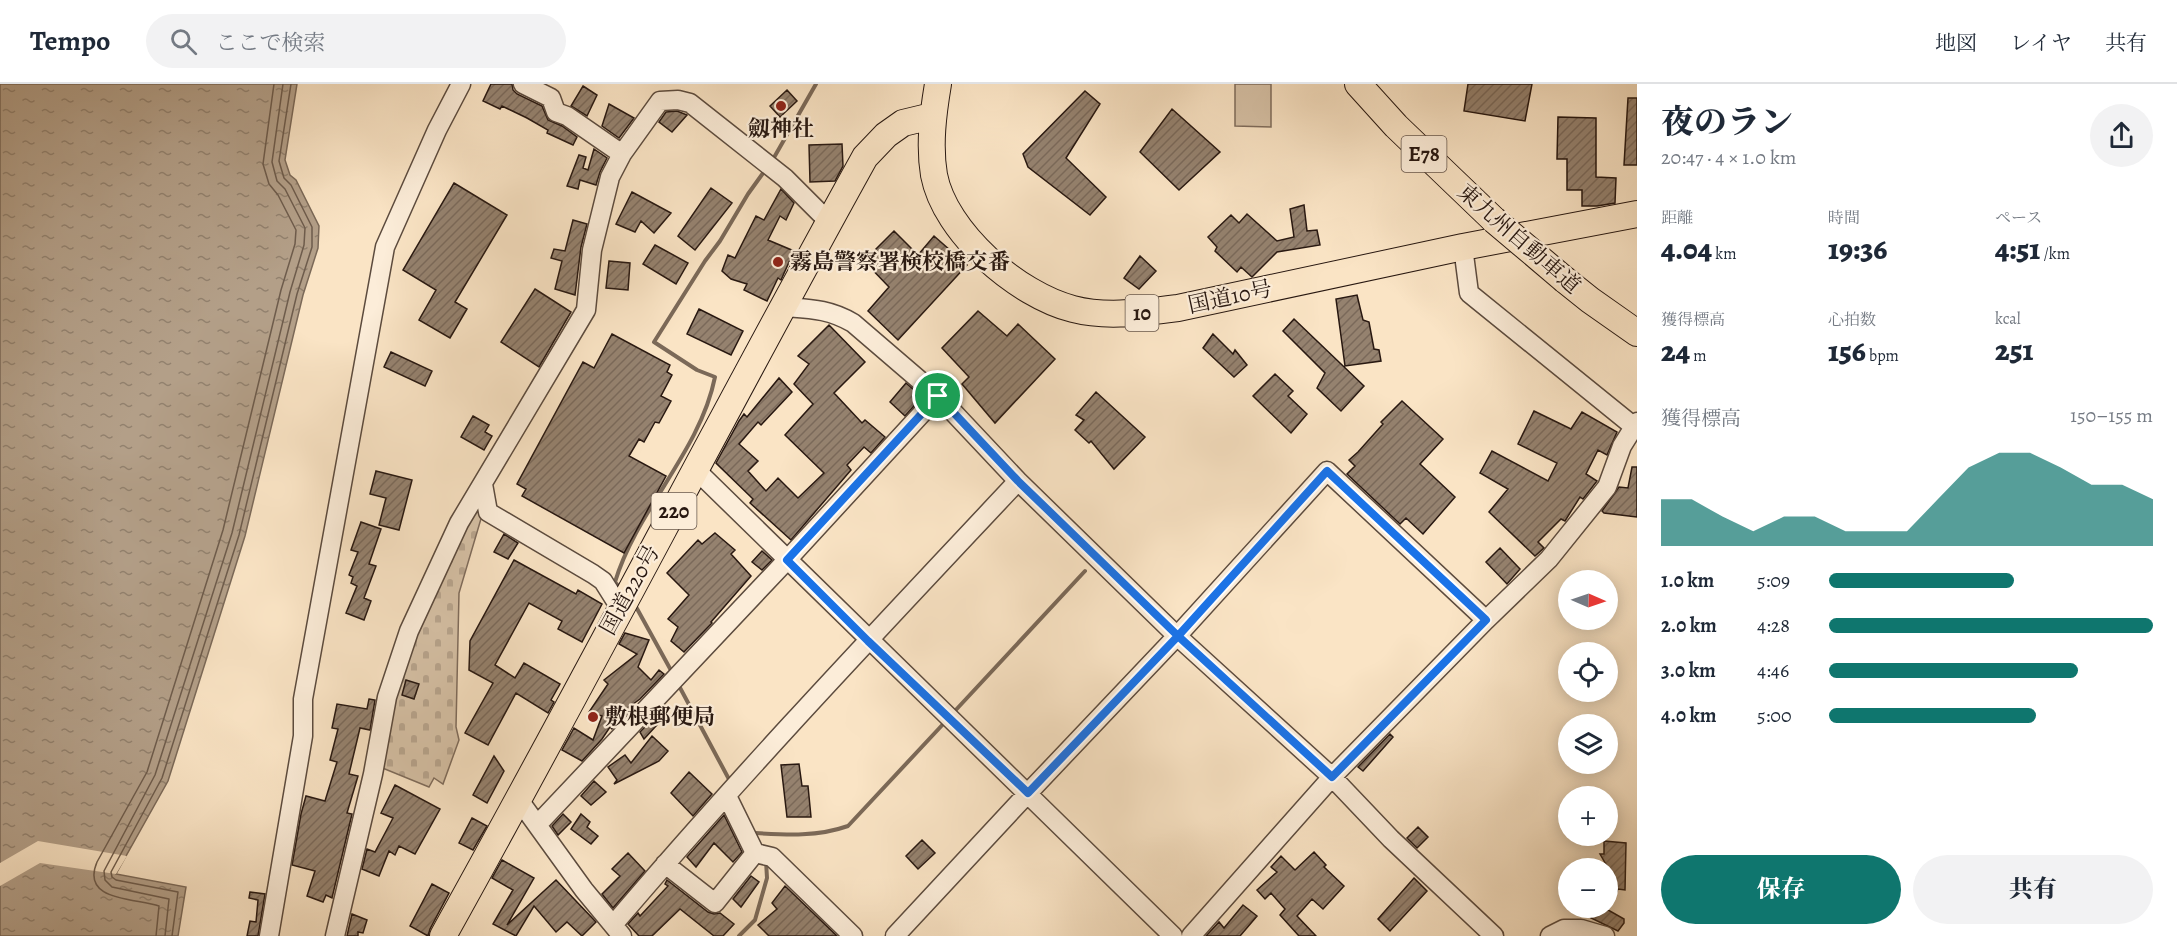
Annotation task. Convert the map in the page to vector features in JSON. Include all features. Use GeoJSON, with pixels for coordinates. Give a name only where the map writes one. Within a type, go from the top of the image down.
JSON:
{"type":"FeatureCollection","features":[{"type":"Feature","properties":{"kind":"highway","name":"国道10号"},"geometry":{"type":"LineString","coordinates":[[938,84],[932,116],[934,176],[946,206],[963,234],[988,261],[1021,285],[1049,301],[1074,310],[1108,314],[1178,308],[1463,247],[1637,214]]}},
{"type":"Feature","properties":{"kind":"highway","name":"東九州自動車道"},"geometry":{"type":"LineString","coordinates":[[1358,84],[1396,126],[1569,275],[1637,319]]}},
{"type":"Feature","properties":{"kind":"highway","name":"東九州自動車道"},"geometry":{"type":"LineString","coordinates":[[1374,84],[1498,215]]}},
{"type":"Feature","properties":{"kind":"highway","name":"国道220号"},"geometry":{"type":"LineString","coordinates":[[443,936],[519,800],[620,608],[865,157],[886,135],[903,123],[932,116]]}},
{"type":"Feature","properties":{"kind":"highway","name":"東九州自動車道"},"geometry":{"type":"LineString","coordinates":[[1569,275],[1590,300],[1637,333]]}},
{"type":"Feature","properties":{"kind":"street"},"geometry":{"type":"LineString","coordinates":[[269,936],[303,736],[303,699],[385,247],[437,130],[461,84]]}},
{"type":"Feature","properties":{"kind":"street"},"geometry":{"type":"LineString","coordinates":[[523,84],[551,98],[556,112],[567,116],[622,154]]}},
{"type":"Feature","properties":{"kind":"street"},"geometry":{"type":"LineString","coordinates":[[335,936],[374,774],[387,697],[396,666],[459,523],[586,310],[592,250],[610,177],[622,154],[653,109],[660,101],[669,100],[684,102],[696,107],[785,178],[829,222]]}},
{"type":"Feature","properties":{"kind":"street"},"geometry":{"type":"LineString","coordinates":[[1191,936],[1332,777],[1486,620],[1549,560],[1607,487],[1622,446],[1636,426],[1469,293],[1463,247]]}},
{"type":"Feature","properties":{"kind":"street"},"geometry":{"type":"LineString","coordinates":[[784,307],[825,310],[853,323],[938,396],[1018,481],[1178,636],[1332,777],[1391,839],[1494,936]]}},
{"type":"Feature","properties":{"kind":"street"},"geometry":{"type":"LineString","coordinates":[[537,825],[938,396]]}},
{"type":"Feature","properties":{"kind":"street"},"geometry":{"type":"LineString","coordinates":[[696,470],[868,641],[1028,793],[1173,936]]}},
{"type":"Feature","properties":{"kind":"street"},"geometry":{"type":"LineString","coordinates":[[895,936],[1178,636],[1327,471],[1486,620]]}},
{"type":"Feature","properties":{"kind":"street"},"geometry":{"type":"LineString","coordinates":[[519,800],[584,890],[618,931],[665,864],[868,641],[1018,481]]}},
{"type":"Feature","properties":{"kind":"street"},"geometry":{"type":"LineString","coordinates":[[483,484],[488,512],[593,574],[603,582],[620,608]]}},
{"type":"Feature","properties":{"kind":"street"},"geometry":{"type":"LineString","coordinates":[[727,796],[755,853]]}},
{"type":"Feature","properties":{"kind":"street"},"geometry":{"type":"LineString","coordinates":[[665,864],[715,903],[755,853]]}},
{"type":"Feature","properties":{"kind":"street"},"geometry":{"type":"LineString","coordinates":[[755,853],[772,857],[854,936]]}},
{"type":"Feature","properties":{"kind":"street"},"geometry":{"type":"LineString","coordinates":[[1550,936],[1564,929],[1581,929],[1605,936]]}},
{"type":"Feature","properties":{"kind":"green space"},"geometry":{"type":"Polygon","coordinates":[[[1235,84],[1271,84],[1271,127],[1235,126],[1235,84]]]}},
{"type":"Feature","properties":{"kind":"green space"},"geometry":{"type":"Polygon","coordinates":[[[479,499],[483,512],[459,593],[456,727],[459,740],[443,784],[434,778],[429,787],[380,767],[390,710],[414,632],[479,499]]]}},
{"type":"Feature","properties":{"kind":"water"},"geometry":{"type":"Polygon","coordinates":[[[0,84],[297,84],[285,160],[290,175],[296,180],[319,226],[318,248],[303,295],[245,536],[168,781],[116,874],[186,887],[178,936],[0,936],[0,84]]]}},
{"type":"Feature","properties":{"kind":"pier"},"geometry":{"type":"Polygon","coordinates":[[[38,841],[127,856],[116,874],[40,863],[0,886],[0,863],[38,841]]]}},
{"type":"Feature","properties":{"kind":"building"},"geometry":{"type":"Polygon","coordinates":[[[491,84],[512,84],[517,94],[542,106],[548,120],[562,126],[577,137],[573,145],[547,133],[548,130],[527,118],[502,106],[500,109],[483,101],[491,84]]]}},
{"type":"Feature","properties":{"kind":"building"},"geometry":{"type":"Polygon","coordinates":[[[1468,84],[1532,84],[1525,121],[1464,111],[1468,84]]]}},
{"type":"Feature","properties":{"kind":"building"},"geometry":{"type":"Polygon","coordinates":[[[583,86],[597,95],[587,116],[571,106],[583,86]]]}},
{"type":"Feature","properties":{"kind":"building"},"geometry":{"type":"Polygon","coordinates":[[[787,90],[797,101],[780,117],[770,106],[787,90]]]}},
{"type":"Feature","properties":{"kind":"building"},"geometry":{"type":"Polygon","coordinates":[[[1085,91],[1100,104],[1066,158],[1106,197],[1090,215],[1028,167],[1023,154],[1085,91]]]}},
{"type":"Feature","properties":{"kind":"building"},"geometry":{"type":"Polygon","coordinates":[[[1628,98],[1637,98],[1637,165],[1624,165],[1628,98]]]}},
{"type":"Feature","properties":{"kind":"building"},"geometry":{"type":"Polygon","coordinates":[[[609,104],[634,118],[619,138],[602,126],[609,104]]]}},
{"type":"Feature","properties":{"kind":"building"},"geometry":{"type":"Polygon","coordinates":[[[1172,109],[1220,152],[1179,190],[1140,152],[1172,109]]]}},
{"type":"Feature","properties":{"kind":"building"},"geometry":{"type":"Polygon","coordinates":[[[677,111],[687,115],[672,132],[659,122],[666,112],[677,111]]]}},
{"type":"Feature","properties":{"kind":"building"},"geometry":{"type":"Polygon","coordinates":[[[1558,117],[1596,118],[1596,177],[1616,178],[1615,203],[1582,206],[1582,190],[1567,190],[1567,159],[1557,159],[1558,117]]]}},
{"type":"Feature","properties":{"kind":"building"},"geometry":{"type":"Polygon","coordinates":[[[842,144],[843,166],[835,181],[810,182],[809,145],[842,144]]]}},
{"type":"Feature","properties":{"kind":"building"},"geometry":{"type":"Polygon","coordinates":[[[594,149],[607,158],[596,185],[580,180],[578,189],[567,186],[579,155],[586,157],[583,168],[588,170],[594,149]]]}},
{"type":"Feature","properties":{"kind":"building"},"geometry":{"type":"Polygon","coordinates":[[[454,183],[507,215],[455,302],[467,309],[450,338],[419,320],[436,290],[403,270],[454,183]]]}},
{"type":"Feature","properties":{"kind":"building"},"geometry":{"type":"Polygon","coordinates":[[[711,188],[732,203],[695,250],[678,236],[711,188]]]}},
{"type":"Feature","properties":{"kind":"building"},"geometry":{"type":"Polygon","coordinates":[[[781,189],[794,203],[786,220],[780,216],[768,240],[794,251],[781,280],[778,278],[767,301],[744,290],[747,284],[731,279],[722,271],[728,255],[735,258],[756,216],[764,220],[781,189]]]}},
{"type":"Feature","properties":{"kind":"building"},"geometry":{"type":"Polygon","coordinates":[[[632,192],[671,213],[654,233],[641,221],[635,232],[616,224],[632,192]]]}},
{"type":"Feature","properties":{"kind":"building"},"geometry":{"type":"Polygon","coordinates":[[[1304,205],[1307,231],[1317,230],[1320,245],[1277,252],[1252,277],[1241,267],[1237,272],[1215,251],[1217,247],[1208,237],[1231,215],[1239,223],[1247,214],[1277,241],[1294,237],[1290,209],[1304,205]]]}},
{"type":"Feature","properties":{"kind":"building"},"geometry":{"type":"Polygon","coordinates":[[[573,220],[587,224],[581,247],[575,295],[555,289],[562,261],[551,258],[554,249],[565,251],[573,220]]]}},
{"type":"Feature","properties":{"kind":"building"},"geometry":{"type":"Polygon","coordinates":[[[894,231],[918,255],[934,236],[967,265],[898,340],[868,311],[889,287],[864,261],[894,231]]]}},
{"type":"Feature","properties":{"kind":"building"},"geometry":{"type":"Polygon","coordinates":[[[655,245],[688,263],[676,284],[643,264],[655,245]]]}},
{"type":"Feature","properties":{"kind":"building"},"geometry":{"type":"Polygon","coordinates":[[[1140,256],[1156,271],[1139,289],[1124,278],[1140,256]]]}},
{"type":"Feature","properties":{"kind":"building"},"geometry":{"type":"Polygon","coordinates":[[[609,261],[630,263],[628,290],[606,288],[609,261]]]}},
{"type":"Feature","properties":{"kind":"building"},"geometry":{"type":"Polygon","coordinates":[[[535,289],[571,312],[539,367],[501,342],[535,289]]]}},
{"type":"Feature","properties":{"kind":"building"},"geometry":{"type":"Polygon","coordinates":[[[1357,295],[1363,320],[1369,322],[1374,349],[1379,350],[1381,361],[1345,366],[1336,299],[1357,295]]]}},
{"type":"Feature","properties":{"kind":"building"},"geometry":{"type":"Polygon","coordinates":[[[699,309],[743,331],[731,355],[687,334],[699,309]]]}},
{"type":"Feature","properties":{"kind":"building"},"geometry":{"type":"Polygon","coordinates":[[[978,311],[1007,336],[1018,324],[1055,359],[995,423],[962,384],[969,377],[942,348],[978,311]]]}},
{"type":"Feature","properties":{"kind":"building"},"geometry":{"type":"Polygon","coordinates":[[[1294,319],[1364,386],[1341,411],[1317,388],[1325,373],[1283,331],[1294,319]]]}},
{"type":"Feature","properties":{"kind":"building"},"geometry":{"type":"Polygon","coordinates":[[[829,325],[865,362],[834,393],[862,423],[865,420],[885,437],[871,453],[864,447],[847,465],[851,470],[791,540],[750,503],[753,499],[716,463],[744,414],[747,417],[779,378],[792,392],[761,425],[758,422],[739,444],[758,461],[748,471],[766,491],[778,478],[798,498],[824,473],[785,435],[813,404],[794,384],[809,364],[798,356],[829,325]]]}},
{"type":"Feature","properties":{"kind":"building"},"geometry":{"type":"Polygon","coordinates":[[[612,334],[670,365],[667,372],[672,375],[661,396],[671,401],[659,423],[655,422],[644,442],[639,439],[629,456],[666,476],[624,553],[522,496],[526,489],[517,484],[583,362],[594,368],[612,334]]]}},
{"type":"Feature","properties":{"kind":"building"},"geometry":{"type":"Polygon","coordinates":[[[1213,334],[1233,354],[1235,350],[1247,365],[1234,377],[1203,348],[1213,334]]]}},
{"type":"Feature","properties":{"kind":"building"},"geometry":{"type":"Polygon","coordinates":[[[391,352],[432,371],[425,386],[384,367],[391,352]]]}},
{"type":"Feature","properties":{"kind":"building"},"geometry":{"type":"Polygon","coordinates":[[[1275,374],[1293,391],[1288,396],[1307,414],[1291,433],[1253,396],[1275,374]]]}},
{"type":"Feature","properties":{"kind":"building"},"geometry":{"type":"Polygon","coordinates":[[[906,383],[922,397],[905,416],[890,402],[906,383]]]}},
{"type":"Feature","properties":{"kind":"building"},"geometry":{"type":"Polygon","coordinates":[[[1096,392],[1145,437],[1114,469],[1091,441],[1089,443],[1075,430],[1084,420],[1076,415],[1096,392]]]}},
{"type":"Feature","properties":{"kind":"building"},"geometry":{"type":"Polygon","coordinates":[[[1402,401],[1443,439],[1420,464],[1455,497],[1423,534],[1406,518],[1400,524],[1347,474],[1355,466],[1349,460],[1402,401]]]}},
{"type":"Feature","properties":{"kind":"building"},"geometry":{"type":"Polygon","coordinates":[[[1534,411],[1571,429],[1582,412],[1617,432],[1607,455],[1598,450],[1586,474],[1597,481],[1583,499],[1580,497],[1565,521],[1561,519],[1538,542],[1544,548],[1535,556],[1489,512],[1508,489],[1480,473],[1492,451],[1548,481],[1557,463],[1518,444],[1534,411]]]}},
{"type":"Feature","properties":{"kind":"building"},"geometry":{"type":"Polygon","coordinates":[[[473,416],[489,425],[485,432],[492,436],[484,450],[461,437],[473,416]]]}},
{"type":"Feature","properties":{"kind":"building"},"geometry":{"type":"Polygon","coordinates":[[[1632,467],[1637,467],[1637,517],[1604,513],[1602,511],[1619,487],[1628,488],[1632,467]]]}},
{"type":"Feature","properties":{"kind":"building"},"geometry":{"type":"Polygon","coordinates":[[[376,471],[412,480],[399,530],[379,525],[386,498],[370,494],[376,471]]]}},
{"type":"Feature","properties":{"kind":"building"},"geometry":{"type":"Polygon","coordinates":[[[361,522],[381,529],[369,564],[376,566],[364,598],[371,601],[364,620],[346,613],[357,586],[351,583],[353,577],[349,575],[358,552],[351,550],[361,522]]]}},
{"type":"Feature","properties":{"kind":"building"},"geometry":{"type":"Polygon","coordinates":[[[715,533],[735,550],[731,554],[751,576],[712,623],[684,652],[671,641],[678,627],[668,619],[689,595],[667,573],[698,540],[702,544],[715,533]]]}},
{"type":"Feature","properties":{"kind":"building"},"geometry":{"type":"Polygon","coordinates":[[[504,534],[518,543],[508,559],[494,552],[504,534]]]}},
{"type":"Feature","properties":{"kind":"building"},"geometry":{"type":"Polygon","coordinates":[[[1500,548],[1520,569],[1507,584],[1486,562],[1500,548]]]}},
{"type":"Feature","properties":{"kind":"building"},"geometry":{"type":"Polygon","coordinates":[[[762,551],[772,560],[762,570],[752,562],[762,551]]]}},
{"type":"Feature","properties":{"kind":"building"},"geometry":{"type":"Polygon","coordinates":[[[514,560],[576,594],[578,590],[602,604],[582,642],[558,629],[562,621],[529,603],[495,665],[515,678],[524,663],[560,684],[551,700],[554,702],[548,713],[516,693],[488,745],[465,733],[493,683],[469,670],[470,641],[514,560]]]}},
{"type":"Feature","properties":{"kind":"building"},"geometry":{"type":"Polygon","coordinates":[[[625,633],[649,640],[638,667],[651,680],[659,670],[664,674],[629,707],[631,709],[612,729],[610,727],[582,761],[562,750],[574,728],[593,740],[602,716],[589,712],[608,684],[604,680],[637,654],[619,644],[625,633]]]}},
{"type":"Feature","properties":{"kind":"building"},"geometry":{"type":"Polygon","coordinates":[[[406,680],[419,684],[414,699],[402,695],[406,680]]]}},
{"type":"Feature","properties":{"kind":"building"},"geometry":{"type":"Polygon","coordinates":[[[369,699],[375,700],[370,730],[360,728],[349,774],[358,776],[347,813],[352,814],[332,898],[326,895],[323,902],[307,896],[315,871],[292,865],[301,814],[306,796],[325,801],[337,762],[330,760],[338,729],[332,728],[337,704],[367,709],[369,699]]]}},
{"type":"Feature","properties":{"kind":"building"},"geometry":{"type":"Polygon","coordinates":[[[663,708],[668,713],[644,739],[640,732],[663,708]]]}},
{"type":"Feature","properties":{"kind":"building"},"geometry":{"type":"Polygon","coordinates":[[[1390,734],[1393,737],[1363,771],[1358,767],[1390,734]]]}},
{"type":"Feature","properties":{"kind":"building"},"geometry":{"type":"Polygon","coordinates":[[[652,736],[668,751],[659,761],[614,784],[617,780],[608,767],[625,755],[631,763],[652,736]]]}},
{"type":"Feature","properties":{"kind":"building"},"geometry":{"type":"Polygon","coordinates":[[[494,756],[504,771],[487,803],[473,795],[494,756]]]}},
{"type":"Feature","properties":{"kind":"building"},"geometry":{"type":"Polygon","coordinates":[[[799,764],[802,786],[808,786],[811,817],[787,817],[781,765],[799,764]]]}},
{"type":"Feature","properties":{"kind":"building"},"geometry":{"type":"Polygon","coordinates":[[[689,772],[712,794],[693,816],[671,793],[689,772]]]}},
{"type":"Feature","properties":{"kind":"building"},"geometry":{"type":"Polygon","coordinates":[[[594,781],[606,792],[591,805],[581,796],[594,781]]]}},
{"type":"Feature","properties":{"kind":"building"},"geometry":{"type":"Polygon","coordinates":[[[395,785],[440,809],[415,854],[399,846],[395,855],[389,851],[379,876],[362,869],[367,849],[375,852],[393,818],[381,813],[395,785]]]}},
{"type":"Feature","properties":{"kind":"building"},"geometry":{"type":"Polygon","coordinates":[[[563,814],[571,822],[558,835],[552,826],[563,814]]]}},
{"type":"Feature","properties":{"kind":"building"},"geometry":{"type":"Polygon","coordinates":[[[581,814],[590,822],[587,827],[598,836],[591,844],[571,829],[581,814]]]}},
{"type":"Feature","properties":{"kind":"building"},"geometry":{"type":"Polygon","coordinates":[[[724,815],[742,852],[733,862],[714,843],[696,867],[687,857],[724,815]]]}},
{"type":"Feature","properties":{"kind":"building"},"geometry":{"type":"Polygon","coordinates":[[[472,818],[487,826],[473,850],[459,843],[472,818]]]}},
{"type":"Feature","properties":{"kind":"building"},"geometry":{"type":"Polygon","coordinates":[[[1418,827],[1428,837],[1417,848],[1407,838],[1418,827]]]}},
{"type":"Feature","properties":{"kind":"building"},"geometry":{"type":"Polygon","coordinates":[[[922,840],[935,853],[918,869],[906,856],[922,840]]]}},
{"type":"Feature","properties":{"kind":"building"},"geometry":{"type":"Polygon","coordinates":[[[1618,842],[1626,843],[1625,890],[1618,889],[1618,858],[1602,858],[1600,854],[1604,854],[1604,846],[1618,846],[1618,842]]]}},
{"type":"Feature","properties":{"kind":"building"},"geometry":{"type":"Polygon","coordinates":[[[1314,852],[1326,865],[1324,867],[1344,886],[1323,909],[1312,899],[1297,916],[1316,936],[1299,936],[1280,915],[1285,909],[1271,893],[1265,899],[1257,890],[1277,872],[1271,867],[1281,856],[1295,870],[1314,852]]]}},
{"type":"Feature","properties":{"kind":"building"},"geometry":{"type":"Polygon","coordinates":[[[628,853],[645,871],[613,908],[602,894],[620,876],[612,869],[628,853]]]}},
{"type":"Feature","properties":{"kind":"building"},"geometry":{"type":"Polygon","coordinates":[[[502,860],[534,878],[507,925],[556,880],[596,922],[582,936],[567,922],[556,932],[534,906],[516,936],[493,924],[513,890],[492,878],[502,860]]]}},
{"type":"Feature","properties":{"kind":"building"},"geometry":{"type":"Polygon","coordinates":[[[751,876],[759,882],[741,907],[733,899],[751,876]]]}},
{"type":"Feature","properties":{"kind":"building"},"geometry":{"type":"Polygon","coordinates":[[[1414,878],[1427,891],[1390,931],[1378,919],[1414,878]]]}},
{"type":"Feature","properties":{"kind":"building"},"geometry":{"type":"Polygon","coordinates":[[[667,880],[708,912],[720,913],[734,924],[723,936],[714,936],[680,909],[652,936],[639,936],[628,924],[638,913],[640,916],[668,886],[665,884],[667,880]]]}},
{"type":"Feature","properties":{"kind":"building"},"geometry":{"type":"Polygon","coordinates":[[[432,884],[449,893],[428,936],[410,926],[432,884]]]}},
{"type":"Feature","properties":{"kind":"building"},"geometry":{"type":"Polygon","coordinates":[[[785,886],[837,936],[769,936],[758,925],[777,909],[772,903],[785,886]]]}},
{"type":"Feature","properties":{"kind":"building"},"geometry":{"type":"Polygon","coordinates":[[[250,892],[265,894],[258,936],[247,936],[250,921],[256,922],[258,900],[249,898],[250,892]]]}},
{"type":"Feature","properties":{"kind":"building"},"geometry":{"type":"Polygon","coordinates":[[[1243,905],[1257,916],[1240,936],[1206,936],[1219,922],[1224,928],[1243,905]]]}},
{"type":"Feature","properties":{"kind":"building"},"geometry":{"type":"Polygon","coordinates":[[[352,914],[367,920],[363,933],[358,932],[358,936],[347,936],[352,914]]]}},
{"type":"Feature","properties":{"kind":"building"},"geometry":{"type":"Polygon","coordinates":[[[1618,916],[1624,919],[1624,923],[1618,931],[1591,918],[1618,918],[1618,916]]]}},
{"type":"Feature","properties":{"kind":"waterway"},"geometry":{"type":"LineString","coordinates":[[772,161],[816,84]]}},
{"type":"Feature","properties":{"kind":"waterway"},"geometry":{"type":"LineString","coordinates":[[620,588],[615,582],[625,555],[683,456],[707,404],[715,377],[697,370],[654,342],[766,169]]}},
{"type":"Feature","properties":{"kind":"waterway"},"geometry":{"type":"LineString","coordinates":[[953,713],[1085,571]]}},
{"type":"Feature","properties":{"kind":"waterway"},"geometry":{"type":"LineString","coordinates":[[635,605],[673,674]]}},
{"type":"Feature","properties":{"kind":"waterway"},"geometry":{"type":"LineString","coordinates":[[678,684],[731,783]]}},
{"type":"Feature","properties":{"kind":"waterway"},"geometry":{"type":"LineString","coordinates":[[754,833],[813,834],[848,826],[946,721]]}},
{"type":"Feature","properties":{"kind":"waterway"},"geometry":{"type":"LineString","coordinates":[[739,936],[755,920],[767,878],[766,861]]}},
{"type":"Feature","properties":{"kind":"place","name":"劔神社"},"geometry":{"type":"Point","coordinates":[781,106]}},
{"type":"Feature","properties":{"kind":"place","name":"霧島警察署検校橋交番"},"geometry":{"type":"Point","coordinates":[778,262]}},
{"type":"Feature","properties":{"kind":"place","name":"敷根郵便局"},"geometry":{"type":"Point","coordinates":[593,717]}},
{"type":"Feature","properties":{"kind":"route"},"geometry":{"type":"LineString","coordinates":[[938,396],[787,560],[868,641],[1028,793],[1178,636],[1332,777],[1486,620],[1327,471],[1178,636],[1018,481],[938,396]]}}]}
